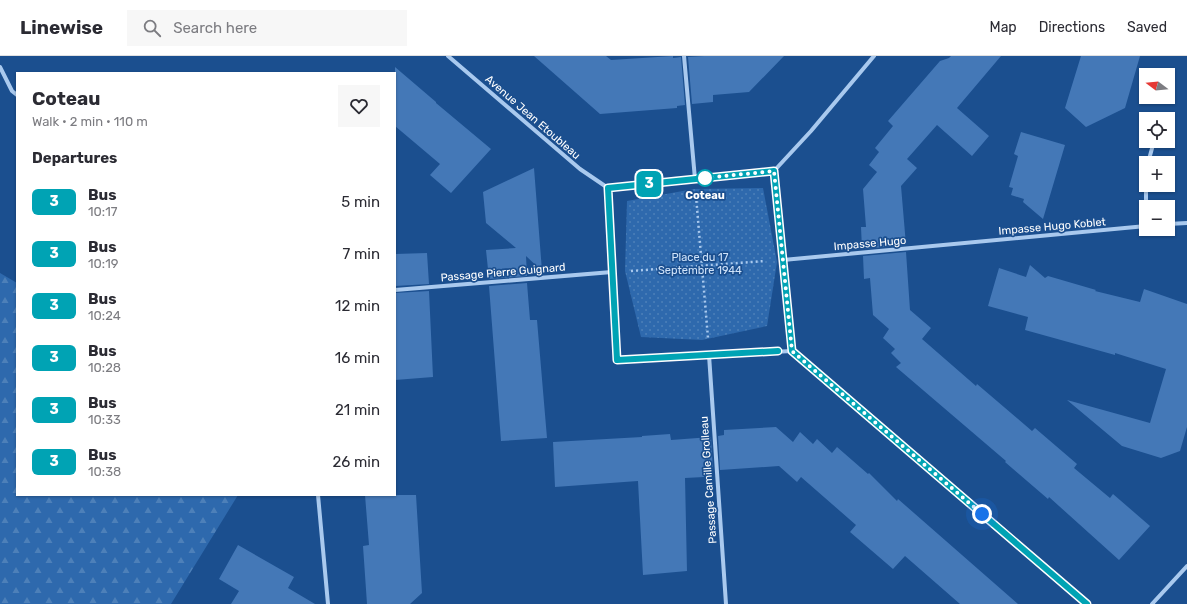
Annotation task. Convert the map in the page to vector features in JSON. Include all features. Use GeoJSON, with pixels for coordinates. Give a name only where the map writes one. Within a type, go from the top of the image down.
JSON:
{"type":"FeatureCollection","features":[{"type":"Feature","properties":{"kind":"street","name":"Avenue Jean Etoubleau"},"geometry":{"type":"LineString","coordinates":[[448,56],[580,169],[608,188]]}},
{"type":"Feature","properties":{"kind":"street"},"geometry":{"type":"LineString","coordinates":[[684,56],[695,179]]}},
{"type":"Feature","properties":{"kind":"street"},"geometry":{"type":"LineString","coordinates":[[874,56],[811,131],[774,171],[608,188],[617,360],[792,351],[1086,604]]}},
{"type":"Feature","properties":{"kind":"street"},"geometry":{"type":"LineString","coordinates":[[0,67],[12,91],[16,93]]}},
{"type":"Feature","properties":{"kind":"street"},"geometry":{"type":"LineString","coordinates":[[774,171],[792,351]]}},
{"type":"Feature","properties":{"kind":"street"},"geometry":{"type":"LineString","coordinates":[[1175,224],[1187,223]]}},
{"type":"Feature","properties":{"kind":"street","name":"Impasse Hugo Koblet"},"geometry":{"type":"LineString","coordinates":[[959,244],[1139,227]]}},
{"type":"Feature","properties":{"kind":"street","name":"Impasse Hugo"},"geometry":{"type":"LineString","coordinates":[[783,260],[959,244]]}},
{"type":"Feature","properties":{"kind":"street","name":"Passage Pierre Guignard"},"geometry":{"type":"LineString","coordinates":[[396,290],[612,272]]}},
{"type":"Feature","properties":{"kind":"street","name":"Passage Camille Grolleau"},"geometry":{"type":"LineString","coordinates":[[709,355],[726,604]]}},
{"type":"Feature","properties":{"kind":"street"},"geometry":{"type":"LineString","coordinates":[[318,496],[328,604]]}},
{"type":"Feature","properties":{"kind":"street"},"geometry":{"type":"LineString","coordinates":[[1152,604],[1187,566]]}},
{"type":"Feature","properties":{"kind":"path"},"geometry":{"type":"LineString","coordinates":[[695,179],[709,355]]}},
{"type":"Feature","properties":{"kind":"path"},"geometry":{"type":"LineString","coordinates":[[612,272],[783,260]]}},
{"type":"Feature","properties":{"kind":"green space","name":"Place du 17 Septembre 1944"},"geometry":{"type":"Polygon","coordinates":[[[763,188],[777,262],[767,326],[702,340],[641,337],[625,271],[627,201],[694,189],[763,188]]]}},
{"type":"Feature","properties":{"kind":"green space"},"geometry":{"type":"Polygon","coordinates":[[[0,273],[16,282],[16,496],[237,496],[171,604],[0,604],[0,273]]]}},
{"type":"Feature","properties":{"kind":"building"},"geometry":{"type":"Polygon","coordinates":[[[534,56],[606,56],[611,60],[673,56],[673,58],[681,57],[685,105],[677,106],[677,108],[600,114],[534,56]]]}},
{"type":"Feature","properties":{"kind":"building"},"geometry":{"type":"Polygon","coordinates":[[[784,56],[749,92],[713,95],[713,102],[692,104],[688,57],[784,56]]]}},
{"type":"Feature","properties":{"kind":"building"},"geometry":{"type":"Polygon","coordinates":[[[951,56],[1001,56],[957,108],[989,136],[972,156],[937,125],[907,159],[917,168],[901,186],[906,245],[862,249],[861,227],[866,227],[863,189],[877,172],[869,165],[879,152],[875,148],[893,126],[888,121],[940,61],[951,56]]]}},
{"type":"Feature","properties":{"kind":"building"},"geometry":{"type":"Polygon","coordinates":[[[1081,56],[1140,56],[1125,108],[1086,127],[1065,108],[1081,56]]]}},
{"type":"Feature","properties":{"kind":"building"},"geometry":{"type":"Polygon","coordinates":[[[395,67],[491,149],[451,193],[430,175],[440,164],[396,127],[395,67]]]}},
{"type":"Feature","properties":{"kind":"building"},"geometry":{"type":"Polygon","coordinates":[[[1021,132],[1065,145],[1043,219],[1023,202],[1024,199],[1011,195],[1013,188],[1009,187],[1018,156],[1014,154],[1021,132]]]}},
{"type":"Feature","properties":{"kind":"building"},"geometry":{"type":"Polygon","coordinates":[[[534,168],[542,271],[526,256],[527,276],[489,279],[486,250],[516,248],[486,223],[483,192],[534,168]]]}},
{"type":"Feature","properties":{"kind":"building"},"geometry":{"type":"Polygon","coordinates":[[[906,252],[910,310],[931,328],[922,339],[976,386],[977,384],[1032,431],[1035,428],[1077,464],[1074,468],[1110,498],[1113,494],[1150,526],[1119,560],[1049,497],[1048,499],[896,367],[901,363],[891,353],[895,349],[883,338],[889,329],[873,315],[870,278],[864,279],[863,256],[906,252]]]}},
{"type":"Feature","properties":{"kind":"building"},"geometry":{"type":"Polygon","coordinates":[[[427,253],[429,284],[396,286],[396,254],[427,253]]]}},
{"type":"Feature","properties":{"kind":"building"},"geometry":{"type":"Polygon","coordinates":[[[1030,265],[1045,278],[1048,276],[1096,290],[1095,291],[1140,302],[1144,289],[1187,304],[1187,427],[1180,451],[1161,458],[1122,446],[1067,400],[1150,423],[1166,369],[1115,353],[1115,355],[1025,330],[1028,317],[988,306],[999,268],[1026,277],[1030,265]]]}},
{"type":"Feature","properties":{"kind":"building"},"geometry":{"type":"Polygon","coordinates":[[[527,283],[530,320],[537,320],[547,438],[501,441],[489,286],[527,283]]]}},
{"type":"Feature","properties":{"kind":"building"},"geometry":{"type":"Polygon","coordinates":[[[429,291],[433,377],[396,380],[396,293],[429,291]]]}},
{"type":"Feature","properties":{"kind":"building"},"geometry":{"type":"Polygon","coordinates":[[[776,427],[793,442],[800,432],[813,444],[817,439],[832,453],[837,447],[868,474],[869,473],[897,501],[898,499],[1018,604],[960,604],[905,556],[893,569],[850,532],[856,525],[801,477],[797,482],[779,466],[720,470],[718,436],[724,435],[724,430],[776,427]]]}},
{"type":"Feature","properties":{"kind":"building"},"geometry":{"type":"Polygon","coordinates":[[[670,434],[671,440],[711,437],[713,471],[704,472],[704,477],[685,478],[687,571],[643,575],[638,481],[555,487],[553,442],[670,434]]]}},
{"type":"Feature","properties":{"kind":"building"},"geometry":{"type":"Polygon","coordinates":[[[416,495],[422,593],[410,604],[367,604],[363,546],[369,545],[365,496],[416,495]]]}},
{"type":"Feature","properties":{"kind":"building"},"geometry":{"type":"Polygon","coordinates":[[[238,545],[294,577],[288,588],[315,604],[231,604],[239,591],[219,579],[238,545]]]}},
{"type":"Feature","properties":{"kind":"bus line","name":"3"},"geometry":{"type":"LineString","coordinates":[[778,351],[617,360],[608,188],[774,171],[792,351],[1087,604]]}},
{"type":"Feature","properties":{"kind":"place","name":"Coteau"},"geometry":{"type":"Point","coordinates":[705,178]}},
{"type":"Feature","properties":{"kind":"route"},"geometry":{"type":"LineString","coordinates":[[705,178],[774,171],[792,351],[982,514]]}}]}
